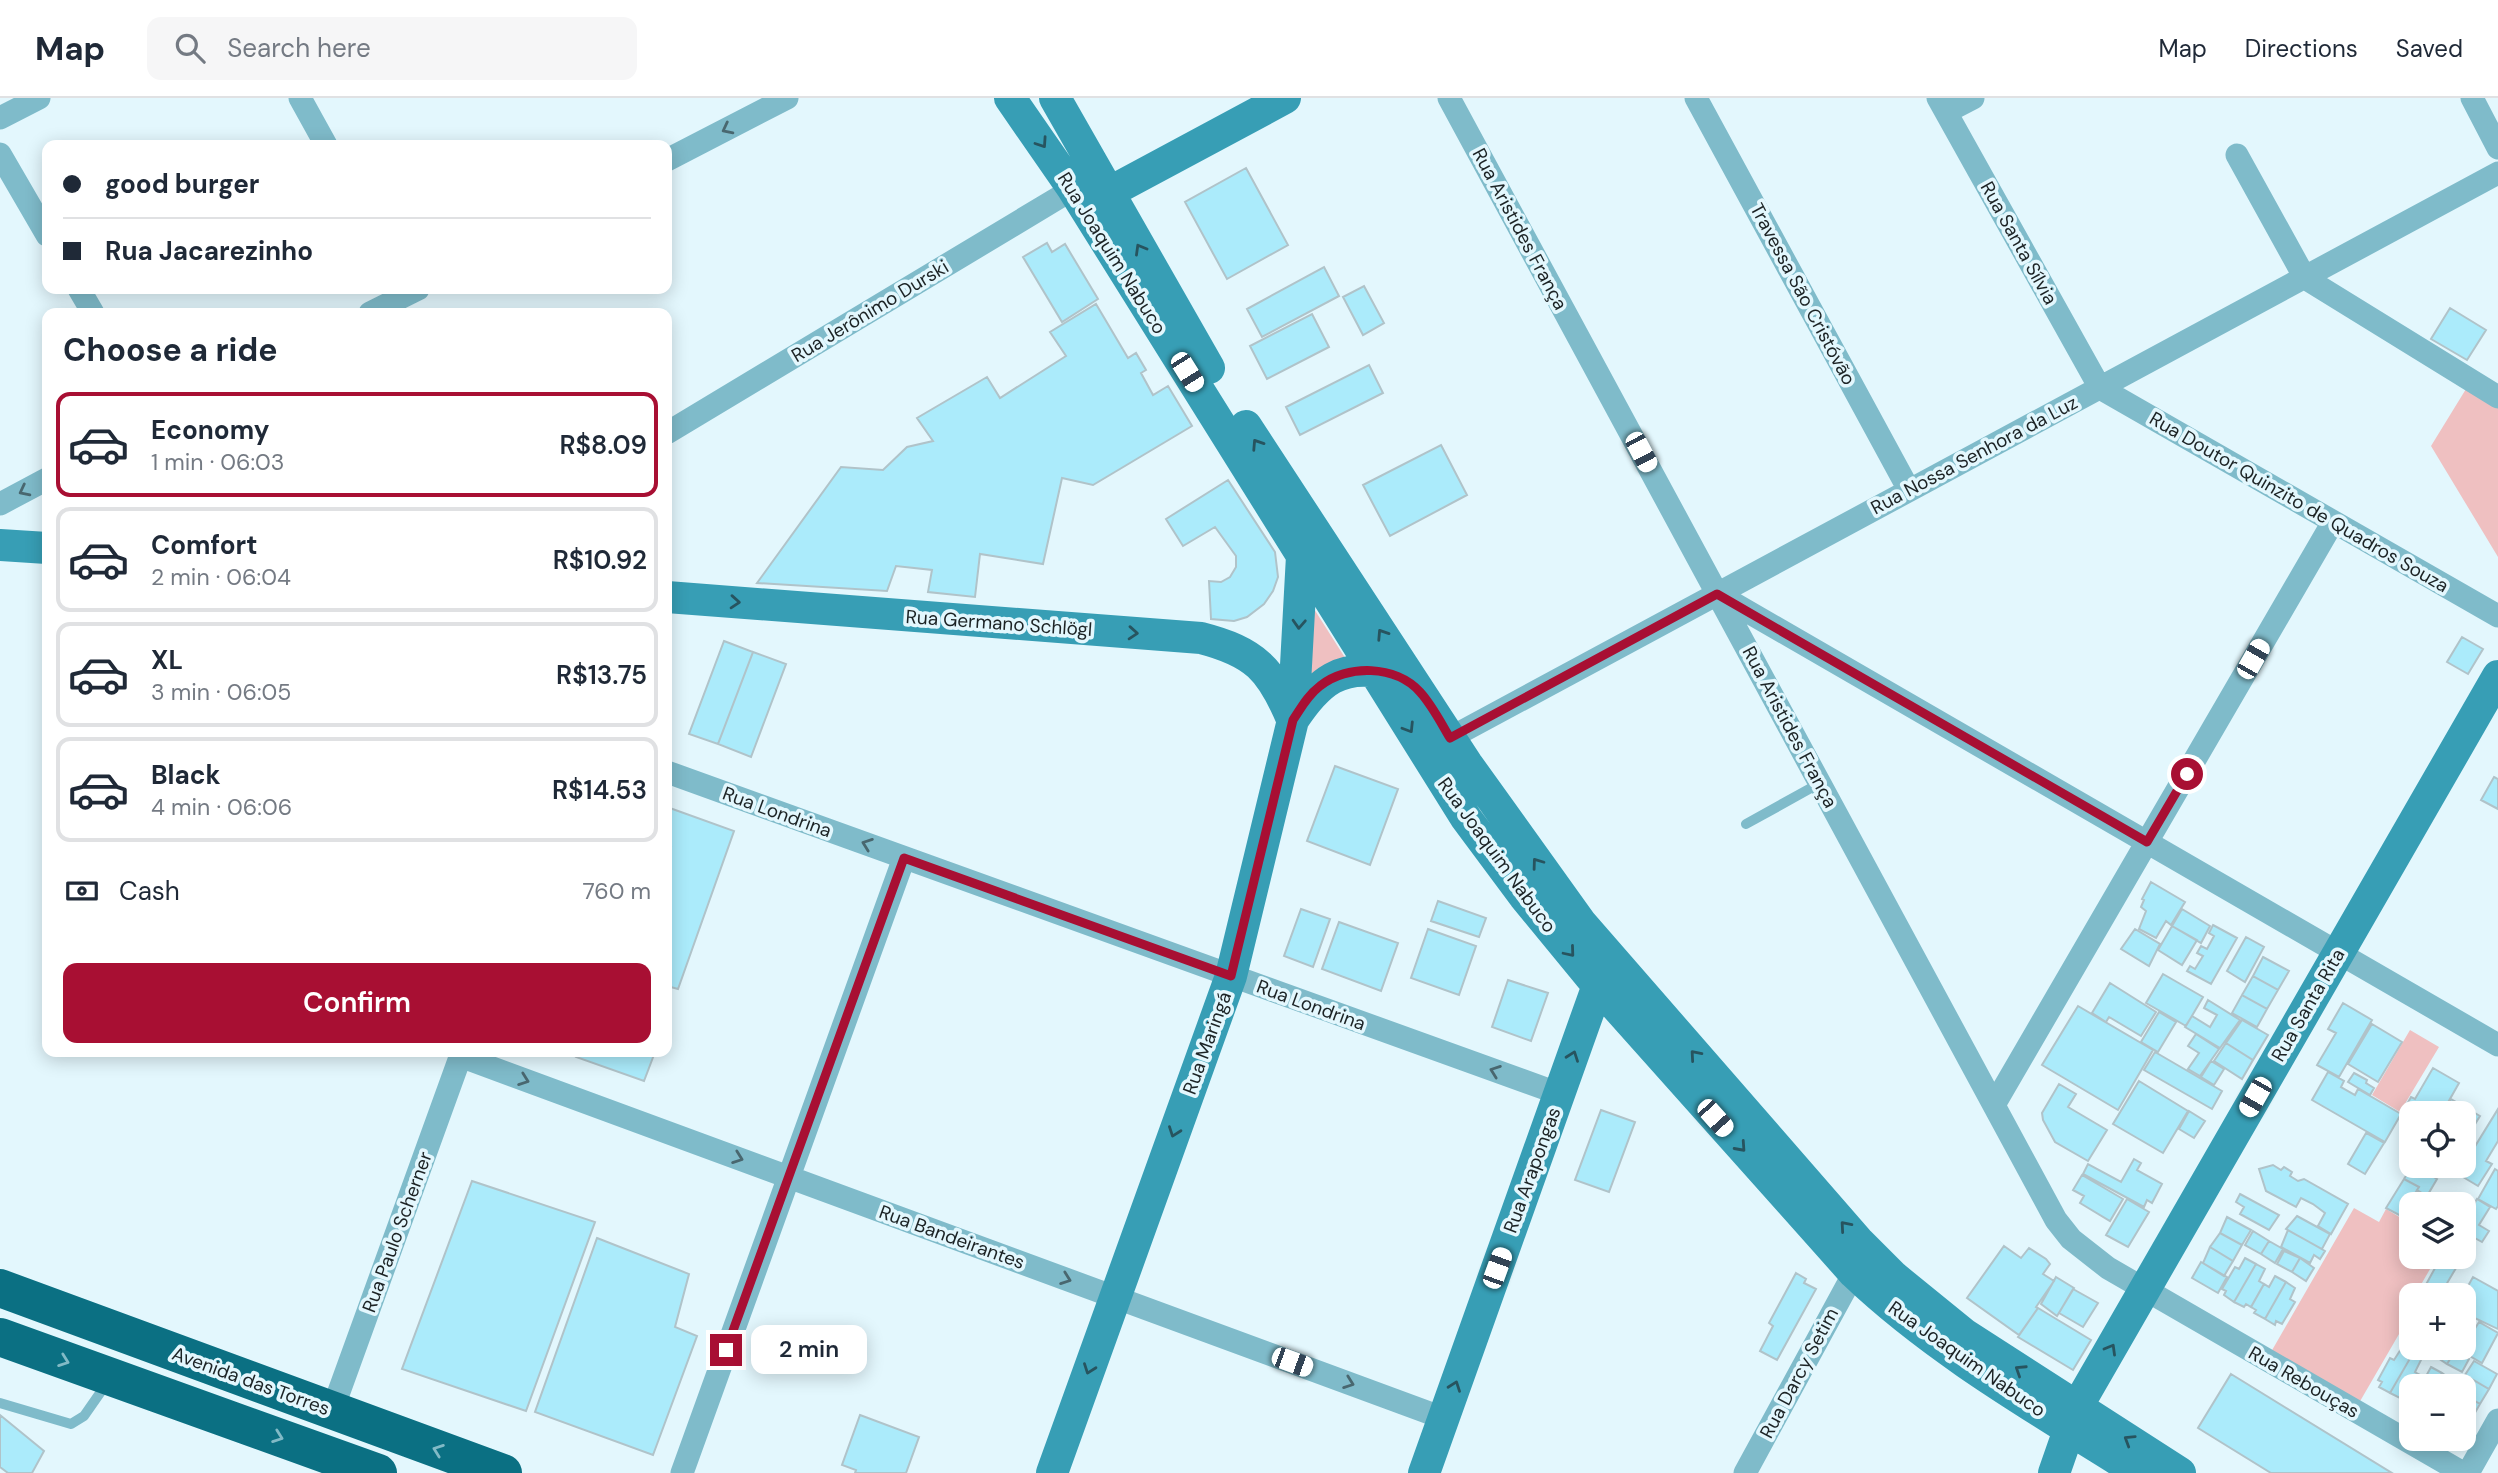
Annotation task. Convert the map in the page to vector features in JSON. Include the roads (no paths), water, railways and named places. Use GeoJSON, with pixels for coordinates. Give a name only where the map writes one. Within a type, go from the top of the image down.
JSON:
{"type":"FeatureCollection","features":[{"type":"Feature","properties":{"kind":"highway","name":"Avenida das Torres"},"geometry":{"type":"LineString","coordinates":[[0,1288],[503,1473]]}},
{"type":"Feature","properties":{"kind":"highway"},"geometry":{"type":"LineString","coordinates":[[0,1337],[111,1377],[314,1462],[378,1473]]}},
{"type":"Feature","properties":{"kind":"main road","name":"Rua Joaquim Nabuco"},"geometry":{"type":"LineString","coordinates":[[1010,98],[1073,189],[1465,818],[1517,888],[1603,971],[1894,1277],[2139,1473]]}},
{"type":"Feature","properties":{"kind":"main road","name":"Rua Joaquim Nabuco"},"geometry":{"type":"LineString","coordinates":[[1055,98],[1234,409],[1450,738],[1547,877],[1603,971],[1854,1273],[1882,1300],[1929,1338],[2073,1418],[2180,1473]]}},
{"type":"Feature","properties":{"kind":"main road"},"geometry":{"type":"LineString","coordinates":[[1108,194],[1285,98]]}},
{"type":"Feature","properties":{"kind":"main road"},"geometry":{"type":"LineString","coordinates":[[0,545],[42,548]]}},
{"type":"Feature","properties":{"kind":"main road","name":"Rua Maringá"},"geometry":{"type":"LineString","coordinates":[[1052,1473],[1231,976],[1293,720],[1302,556]]}},
{"type":"Feature","properties":{"kind":"main road","name":"Rua Germano Schlögl"},"geometry":{"type":"LineString","coordinates":[[672,597],[1201,638],[1226,644],[1259,664],[1272,677],[1293,720]]}},
{"type":"Feature","properties":{"kind":"main road"},"geometry":{"type":"LineString","coordinates":[[1293,720],[1307,699],[1328,680],[1340,674],[1372,670],[1398,676],[1419,691]]}},
{"type":"Feature","properties":{"kind":"main road","name":"Rua Santa Rita"},"geometry":{"type":"LineString","coordinates":[[2054,1473],[2073,1418],[2144,1290],[2498,676]]}},
{"type":"Feature","properties":{"kind":"main road","name":"Rua Arapongas"},"geometry":{"type":"LineString","coordinates":[[1424,1473],[1603,971]]}},
{"type":"Feature","properties":{"kind":"street"},"geometry":{"type":"LineString","coordinates":[[0,118],[38,98]]}},
{"type":"Feature","properties":{"kind":"street"},"geometry":{"type":"LineString","coordinates":[[300,98],[324,140]]}},
{"type":"Feature","properties":{"kind":"street"},"geometry":{"type":"LineString","coordinates":[[672,157],[788,98]]}},
{"type":"Feature","properties":{"kind":"street","name":"Rua Aristides França"},"geometry":{"type":"LineString","coordinates":[[1449,98],[2056,1220],[2086,1252],[2144,1290]]}},
{"type":"Feature","properties":{"kind":"street","name":"Travessa São Cristóvão"},"geometry":{"type":"LineString","coordinates":[[1696,98],[1909,490]]}},
{"type":"Feature","properties":{"kind":"street"},"geometry":{"type":"LineString","coordinates":[[1942,105],[1973,98]]}},
{"type":"Feature","properties":{"kind":"street"},"geometry":{"type":"LineString","coordinates":[[2472,98],[2498,148]]}},
{"type":"Feature","properties":{"kind":"street","name":"Rua Santa Sílvia"},"geometry":{"type":"LineString","coordinates":[[1942,105],[2100,388]]}},
{"type":"Feature","properties":{"kind":"street"},"geometry":{"type":"LineString","coordinates":[[0,155],[42,226]]}},
{"type":"Feature","properties":{"kind":"street"},"geometry":{"type":"LineString","coordinates":[[2237,155],[2305,278],[2498,397]]}},
{"type":"Feature","properties":{"kind":"street","name":"Rua Nossa Senhora da Luz"},"geometry":{"type":"LineString","coordinates":[[1450,738],[2498,173]]}},
{"type":"Feature","properties":{"kind":"street","name":"Rua Jerônimo Durski"},"geometry":{"type":"LineString","coordinates":[[672,430],[1073,189]]}},
{"type":"Feature","properties":{"kind":"street"},"geometry":{"type":"LineString","coordinates":[[383,308],[413,296]]}},
{"type":"Feature","properties":{"kind":"street","name":"Rua Doutor Quinzito de Quadros Souza"},"geometry":{"type":"LineString","coordinates":[[2100,388],[2498,616]]}},
{"type":"Feature","properties":{"kind":"street"},"geometry":{"type":"LineString","coordinates":[[0,503],[42,482]]}},
{"type":"Feature","properties":{"kind":"street"},"geometry":{"type":"LineString","coordinates":[[1994,1105],[2333,522]]}},
{"type":"Feature","properties":{"kind":"street"},"geometry":{"type":"LineString","coordinates":[[1717,594],[2498,1045]]}},
{"type":"Feature","properties":{"kind":"street","name":"Rua Londrina"},"geometry":{"type":"LineString","coordinates":[[672,774],[1559,1094]]}},
{"type":"Feature","properties":{"kind":"street"},"geometry":{"type":"LineString","coordinates":[[682,1473],[904,858]]}},
{"type":"Feature","properties":{"kind":"street","name":"Rua Paulo Scherner"},"geometry":{"type":"LineString","coordinates":[[332,1411],[460,1057]]}},
{"type":"Feature","properties":{"kind":"street","name":"Rua Bandeirantes"},"geometry":{"type":"LineString","coordinates":[[469,1057],[1443,1418]]}},
{"type":"Feature","properties":{"kind":"street","name":"Rua Darcy Setim"},"geometry":{"type":"LineString","coordinates":[[1745,1473],[1854,1273]]}},
{"type":"Feature","properties":{"kind":"street","name":"Rua Rebouças"},"geometry":{"type":"LineString","coordinates":[[2144,1290],[2465,1473]]}},
{"type":"Feature","properties":{"kind":"street"},"geometry":{"type":"LineString","coordinates":[[2465,1473],[2498,1420]]}},
{"type":"Feature","properties":{"kind":"lane"},"geometry":{"type":"LineString","coordinates":[[1746,824],[1820,783]]}},
{"type":"Feature","properties":{"kind":"lane"},"geometry":{"type":"LineString","coordinates":[[0,1403],[71,1424],[84,1416],[111,1377]]}}]}
